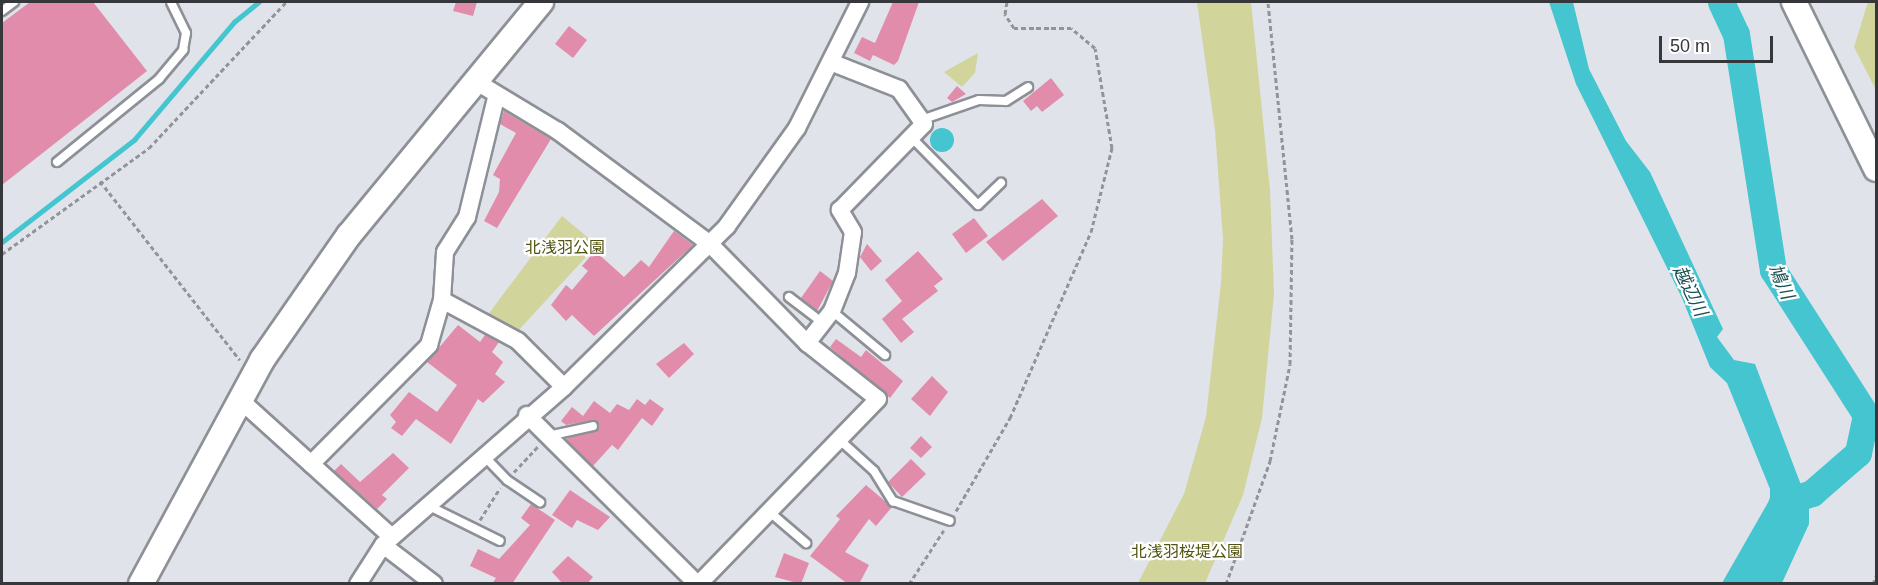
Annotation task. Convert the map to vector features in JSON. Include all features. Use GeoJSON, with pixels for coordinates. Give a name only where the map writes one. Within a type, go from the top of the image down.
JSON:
{"type":"FeatureCollection","features":[{"type":"Feature","properties":{"kind":"street"},"geometry":{"type":"LineString","coordinates":[[141,584],[238,398],[252,376],[349,235],[541,2]]}},
{"type":"Feature","properties":{"kind":"street"},"geometry":{"type":"LineString","coordinates":[[358,584],[388,541],[527,416],[564,387],[710,244],[798,128],[833,63],[860,2]]}},
{"type":"Feature","properties":{"kind":"street"},"geometry":{"type":"LineString","coordinates":[[1794,2],[1876,170]]}},
{"type":"Feature","properties":{"kind":"street"},"geometry":{"type":"LineString","coordinates":[[807,343],[828,317],[853,241],[840,210],[912,138],[924,120],[891,84],[833,63]]}},
{"type":"Feature","properties":{"kind":"street"},"geometry":{"type":"LineString","coordinates":[[475,81],[496,98],[558,131],[710,244],[807,343],[878,399],[842,442],[772,514],[698,584],[527,416]]}},
{"type":"Feature","properties":{"kind":"street"},"geometry":{"type":"LineString","coordinates":[[311,464],[429,345],[442,300],[445,252],[467,217],[496,98]]}},
{"type":"Feature","properties":{"kind":"street"},"geometry":{"type":"LineString","coordinates":[[442,300],[518,341],[564,387]]}},
{"type":"Feature","properties":{"kind":"street"},"geometry":{"type":"LineString","coordinates":[[238,398],[311,464],[434,584]]}},
{"type":"Feature","properties":{"kind":"lane"},"geometry":{"type":"LineString","coordinates":[[2,11],[14,2]]}},
{"type":"Feature","properties":{"kind":"lane"},"geometry":{"type":"LineString","coordinates":[[57,162],[159,79],[183,50],[186,33],[171,2]]}},
{"type":"Feature","properties":{"kind":"lane"},"geometry":{"type":"LineString","coordinates":[[924,120],[979,100],[1006,101],[1028,87]]}},
{"type":"Feature","properties":{"kind":"lane"},"geometry":{"type":"LineString","coordinates":[[912,138],[978,205],[1001,183]]}},
{"type":"Feature","properties":{"kind":"lane"},"geometry":{"type":"LineString","coordinates":[[789,297],[828,317],[885,355]]}},
{"type":"Feature","properties":{"kind":"lane"},"geometry":{"type":"LineString","coordinates":[[548,436],[593,426]]}},
{"type":"Feature","properties":{"kind":"lane"},"geometry":{"type":"LineString","coordinates":[[842,442],[873,471],[893,501],[950,521]]}},
{"type":"Feature","properties":{"kind":"lane"},"geometry":{"type":"LineString","coordinates":[[483,455],[507,480],[540,502]]}},
{"type":"Feature","properties":{"kind":"lane"},"geometry":{"type":"LineString","coordinates":[[427,505],[500,541]]}},
{"type":"Feature","properties":{"kind":"lane"},"geometry":{"type":"LineString","coordinates":[[772,514],[806,543]]}},
{"type":"Feature","properties":{"kind":"path"},"geometry":{"type":"LineString","coordinates":[[2,254],[100,181],[149,148],[286,2]]}},
{"type":"Feature","properties":{"kind":"path"},"geometry":{"type":"LineString","coordinates":[[909,584],[950,521],[1010,418],[1090,232],[1112,148],[1095,48],[1071,28],[1014,28],[1005,14],[1007,2]]}},
{"type":"Feature","properties":{"kind":"path"},"geometry":{"type":"LineString","coordinates":[[1226,584],[1270,461],[1290,364],[1292,239],[1268,2]]}},
{"type":"Feature","properties":{"kind":"path"},"geometry":{"type":"LineString","coordinates":[[100,181],[252,376]]}},
{"type":"Feature","properties":{"kind":"path"},"geometry":{"type":"LineString","coordinates":[[1873,584],[1876,576]]}},
{"type":"Feature","properties":{"kind":"green space","name":"北浅羽桜堤公園"},"geometry":{"type":"Polygon","coordinates":[[[1197,2],[1251,2],[1270,190],[1274,294],[1262,418],[1243,495],[1205,583],[1138,583],[1184,494],[1206,417],[1221,283],[1223,239],[1215,130],[1197,2]]]}},
{"type":"Feature","properties":{"kind":"green space"},"geometry":{"type":"Polygon","coordinates":[[[1868,2],[1876,2],[1876,90],[1854,47],[1868,2]]]}},
{"type":"Feature","properties":{"kind":"green space"},"geometry":{"type":"Polygon","coordinates":[[[978,53],[975,73],[962,87],[944,72],[978,53]]]}},
{"type":"Feature","properties":{"kind":"green space","name":"北浅羽公園"},"geometry":{"type":"Polygon","coordinates":[[[562,216],[597,245],[516,333],[487,316],[562,216]]]}},
{"type":"Feature","properties":{"kind":"water","name":"越辺川"},"geometry":{"type":"Polygon","coordinates":[[[1549,2],[1573,2],[1589,69],[1626,141],[1650,172],[1723,329],[1717,337],[1734,360],[1755,364],[1809,506],[1809,524],[1782,583],[1722,583],[1770,499],[1770,489],[1727,383],[1710,367],[1682,298],[1576,84],[1549,2]]]}},
{"type":"Feature","properties":{"kind":"water"},"geometry":{"type":"Polygon","coordinates":[[[942,128],[951,131],[954,140],[951,149],[942,152],[933,149],[930,140],[933,131],[942,128]]]}},
{"type":"Feature","properties":{"kind":"building"},"geometry":{"type":"Polygon","coordinates":[[[30,2],[93,2],[147,71],[2,185],[2,23],[30,2]]]}},
{"type":"Feature","properties":{"kind":"building"},"geometry":{"type":"Polygon","coordinates":[[[456,2],[477,2],[473,16],[453,11],[456,2]]]}},
{"type":"Feature","properties":{"kind":"building"},"geometry":{"type":"Polygon","coordinates":[[[893,2],[919,2],[898,61],[894,65],[873,55],[870,61],[854,53],[862,37],[875,43],[893,2]]]}},
{"type":"Feature","properties":{"kind":"building"},"geometry":{"type":"Polygon","coordinates":[[[569,26],[587,40],[573,58],[555,44],[569,26]]]}},
{"type":"Feature","properties":{"kind":"building"},"geometry":{"type":"Polygon","coordinates":[[[1051,78],[1064,95],[1042,112],[1037,106],[1031,111],[1023,101],[1051,78]]]}},
{"type":"Feature","properties":{"kind":"building"},"geometry":{"type":"Polygon","coordinates":[[[957,86],[966,94],[952,102],[947,98],[957,86]]]}},
{"type":"Feature","properties":{"kind":"building"},"geometry":{"type":"Polygon","coordinates":[[[504,111],[551,139],[497,228],[484,221],[499,192],[500,179],[493,175],[516,133],[500,124],[504,111]]]}},
{"type":"Feature","properties":{"kind":"building"},"geometry":{"type":"Polygon","coordinates":[[[1042,199],[1058,216],[1003,261],[986,242],[1042,199]]]}},
{"type":"Feature","properties":{"kind":"building"},"geometry":{"type":"Polygon","coordinates":[[[974,218],[988,236],[966,253],[952,234],[974,218]]]}},
{"type":"Feature","properties":{"kind":"building"},"geometry":{"type":"Polygon","coordinates":[[[674,231],[693,245],[594,336],[572,315],[566,321],[551,305],[566,285],[572,290],[588,271],[582,266],[595,251],[624,277],[641,260],[649,267],[674,231]]]}},
{"type":"Feature","properties":{"kind":"building"},"geometry":{"type":"Polygon","coordinates":[[[867,244],[882,261],[871,271],[860,257],[867,244]]]}},
{"type":"Feature","properties":{"kind":"building"},"geometry":{"type":"Polygon","coordinates":[[[918,251],[943,279],[934,286],[938,291],[902,319],[914,332],[901,343],[882,319],[902,301],[885,280],[918,251]]]}},
{"type":"Feature","properties":{"kind":"building"},"geometry":{"type":"Polygon","coordinates":[[[820,271],[833,281],[817,311],[801,298],[820,271]]]}},
{"type":"Feature","properties":{"kind":"building"},"geometry":{"type":"Polygon","coordinates":[[[458,325],[480,342],[485,335],[499,342],[492,352],[503,362],[495,374],[505,382],[483,403],[478,399],[451,444],[416,419],[402,436],[391,428],[396,422],[390,415],[409,392],[437,412],[457,385],[427,362],[458,325]]]}},
{"type":"Feature","properties":{"kind":"building"},"geometry":{"type":"Polygon","coordinates":[[[836,339],[861,357],[866,350],[903,381],[890,398],[830,347],[836,339]]]}},
{"type":"Feature","properties":{"kind":"building"},"geometry":{"type":"Polygon","coordinates":[[[684,343],[694,354],[669,378],[656,364],[684,343]]]}},
{"type":"Feature","properties":{"kind":"building"},"geometry":{"type":"Polygon","coordinates":[[[932,376],[948,392],[930,416],[911,399],[932,376]]]}},
{"type":"Feature","properties":{"kind":"building"},"geometry":{"type":"Polygon","coordinates":[[[637,399],[645,405],[650,399],[664,409],[652,426],[642,418],[618,450],[612,445],[593,466],[566,439],[599,427],[594,420],[566,425],[561,421],[572,407],[583,416],[594,401],[610,413],[617,404],[629,410],[637,399]]]}},
{"type":"Feature","properties":{"kind":"building"},"geometry":{"type":"Polygon","coordinates":[[[921,436],[932,447],[921,458],[910,448],[921,436]]]}},
{"type":"Feature","properties":{"kind":"building"},"geometry":{"type":"Polygon","coordinates":[[[393,453],[409,468],[382,495],[387,499],[377,509],[334,471],[341,464],[360,482],[393,453]]]}},
{"type":"Feature","properties":{"kind":"building"},"geometry":{"type":"Polygon","coordinates":[[[911,459],[926,474],[902,497],[888,482],[911,459]]]}},
{"type":"Feature","properties":{"kind":"building"},"geometry":{"type":"Polygon","coordinates":[[[866,485],[892,507],[876,526],[869,519],[845,552],[869,565],[859,584],[848,584],[810,556],[840,519],[836,516],[866,485]]]}},
{"type":"Feature","properties":{"kind":"building"},"geometry":{"type":"Polygon","coordinates":[[[570,490],[610,517],[598,530],[577,520],[572,528],[552,515],[570,490]]]}},
{"type":"Feature","properties":{"kind":"building"},"geometry":{"type":"Polygon","coordinates":[[[531,504],[555,520],[512,584],[492,584],[496,578],[470,566],[478,549],[499,559],[530,525],[521,518],[531,504]]]}},
{"type":"Feature","properties":{"kind":"building"},"geometry":{"type":"Polygon","coordinates":[[[784,553],[809,563],[801,584],[775,577],[784,553]]]}},
{"type":"Feature","properties":{"kind":"building"},"geometry":{"type":"Polygon","coordinates":[[[568,556],[593,577],[587,584],[563,584],[552,572],[568,556]]]}},
{"type":"Feature","properties":{"kind":"waterway"},"geometry":{"type":"LineString","coordinates":[[2,242],[134,140],[234,22],[259,2]]}},
{"type":"Feature","properties":{"kind":"waterway","name":"鳩川"},"geometry":{"type":"LineString","coordinates":[[1721,2],[1736,34],[1773,270],[1866,415],[1858,453],[1812,493],[1782,503]]}}]}
